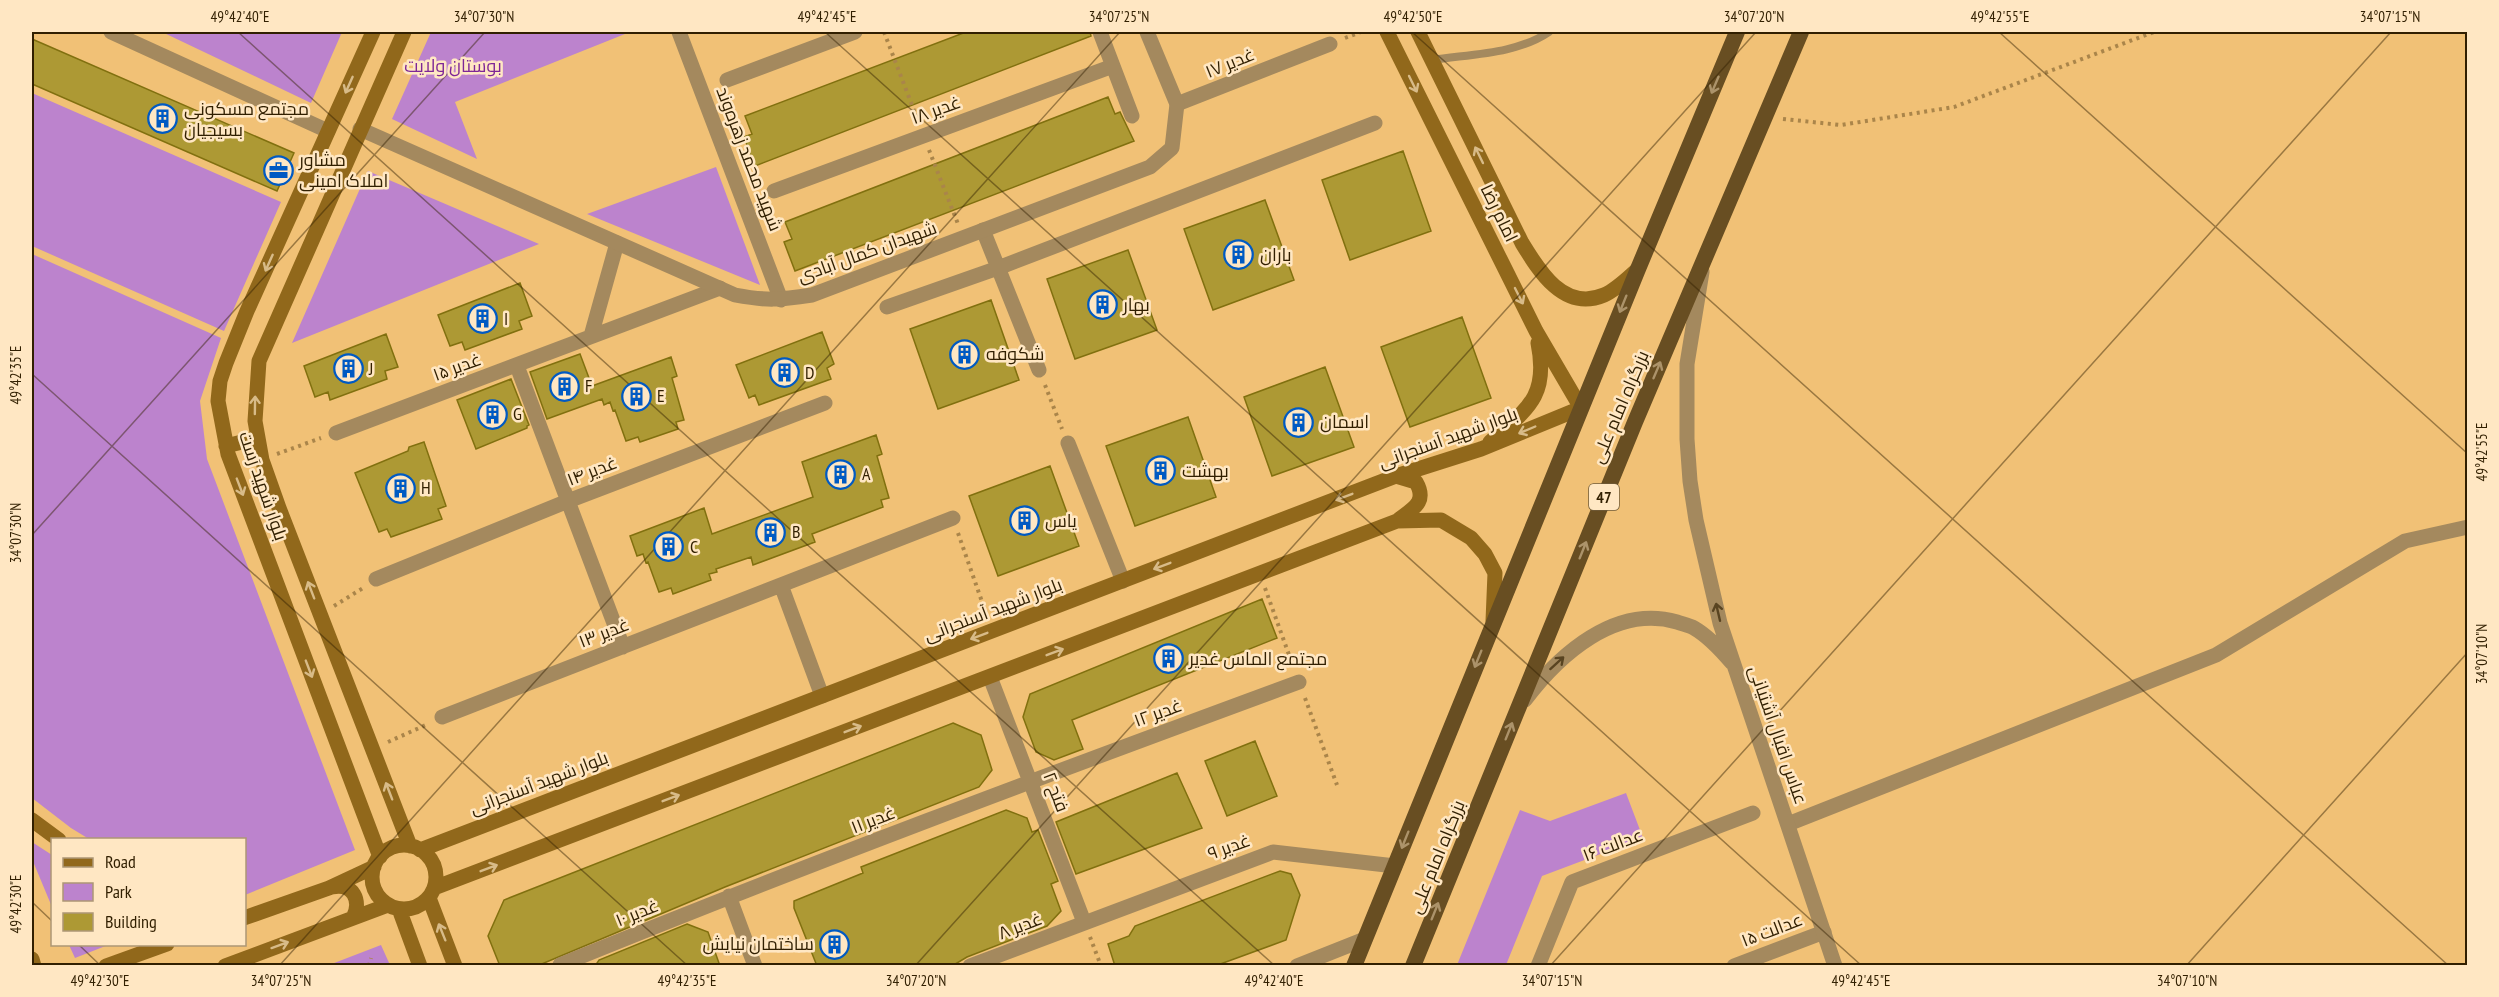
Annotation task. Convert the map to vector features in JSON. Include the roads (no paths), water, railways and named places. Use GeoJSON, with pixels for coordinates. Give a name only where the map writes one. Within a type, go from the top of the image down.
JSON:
{"type":"FeatureCollection","features":[{"type":"Feature","properties":{"kind":"highway","name":"بزرگراه امام علی"},"geometry":{"type":"LineString","coordinates":[[1354,966],[1493,621],[1737,32]]}},
{"type":"Feature","properties":{"kind":"highway","name":"بزرگراه امام علی"},"geometry":{"type":"LineString","coordinates":[[1413,966],[1635,422],[1801,32]]}},
{"type":"Feature","properties":{"kind":"main road","name":"بلوار شهید رَست"},"geometry":{"type":"LineString","coordinates":[[373,32],[247,311],[220,381],[218,401],[226,446],[377,862]]}},
{"type":"Feature","properties":{"kind":"main road","name":"بلوار شهید رَست"},"geometry":{"type":"LineString","coordinates":[[404,32],[259,361],[255,392],[255,421],[262,460],[372,749],[415,848]]}},
{"type":"Feature","properties":{"kind":"main road","name":"امام رضا"},"geometry":{"type":"LineString","coordinates":[[1387,32],[1536,331],[1581,408]]}},
{"type":"Feature","properties":{"kind":"main road","name":"امام رضا"},"geometry":{"type":"LineString","coordinates":[[1418,32],[1522,243],[1537,268],[1557,288],[1578,298],[1604,295],[1638,269]]}},
{"type":"Feature","properties":{"kind":"main road"},"geometry":{"type":"LineString","coordinates":[[1498,256],[1513,257],[1522,243]]}},
{"type":"Feature","properties":{"kind":"main road"},"geometry":{"type":"LineString","coordinates":[[1481,449],[1529,407],[1536,394],[1542,376],[1542,364],[1536,331]]}},
{"type":"Feature","properties":{"kind":"main road","name":"بلوار شهید آسنجرانی"},"geometry":{"type":"LineString","coordinates":[[415,848],[1396,477],[1481,449],[1581,408]]}},
{"type":"Feature","properties":{"kind":"main road"},"geometry":{"type":"LineString","coordinates":[[226,446],[258,438]]}},
{"type":"Feature","properties":{"kind":"main road"},"geometry":{"type":"LineString","coordinates":[[431,893],[1397,521],[1415,507],[1420,500],[1421,491],[1416,482],[1396,477]]}},
{"type":"Feature","properties":{"kind":"main road"},"geometry":{"type":"LineString","coordinates":[[1397,521],[1441,520],[1472,538],[1485,554],[1495,573],[1493,621]]}},
{"type":"Feature","properties":{"kind":"main road"},"geometry":{"type":"LineString","coordinates":[[32,820],[56,838]]}},
{"type":"Feature","properties":{"kind":"main road"},"geometry":{"type":"LineString","coordinates":[[225,966],[354,918],[393,907],[420,905],[431,893],[436,877],[429,857],[415,848],[399,846],[388,850],[377,862],[329,888]]}},
{"type":"Feature","properties":{"kind":"main road"},"geometry":{"type":"LineString","coordinates":[[377,862],[372,878],[374,889],[380,898],[393,907],[420,966]]}},
{"type":"Feature","properties":{"kind":"main road"},"geometry":{"type":"LineString","coordinates":[[246,917],[338,886],[347,887],[354,893],[358,901],[354,918]]}},
{"type":"Feature","properties":{"kind":"main road"},"geometry":{"type":"LineString","coordinates":[[431,893],[455,966]]}},
{"type":"Feature","properties":{"kind":"main road"},"geometry":{"type":"LineString","coordinates":[[106,966],[164,946]]}},
{"type":"Feature","properties":{"kind":"main road"},"geometry":{"type":"LineString","coordinates":[[32,959],[34,966]]}},
{"type":"Feature","properties":{"kind":"street"},"geometry":{"type":"LineString","coordinates":[[111,32],[328,131]]}},
{"type":"Feature","properties":{"kind":"street","name":"شهید محمد زهره‌وند"},"geometry":{"type":"LineString","coordinates":[[679,32],[781,300]]}},
{"type":"Feature","properties":{"kind":"street"},"geometry":{"type":"LineString","coordinates":[[727,80],[855,32]]}},
{"type":"Feature","properties":{"kind":"street"},"geometry":{"type":"LineString","coordinates":[[1100,32],[1132,117]]}},
{"type":"Feature","properties":{"kind":"street","name":"شهیدان کمال آبادی"},"geometry":{"type":"LineString","coordinates":[[360,129],[735,295],[765,301],[781,300],[812,295],[1150,167],[1172,148],[1177,104],[1147,32]]}},
{"type":"Feature","properties":{"kind":"street","name":"غدیر ۱۷"},"geometry":{"type":"LineString","coordinates":[[1177,104],[1330,44]]}},
{"type":"Feature","properties":{"kind":"street","name":"غدیر ۱۸"},"geometry":{"type":"LineString","coordinates":[[774,191],[1113,66]]}},
{"type":"Feature","properties":{"kind":"street"},"geometry":{"type":"LineString","coordinates":[[887,307],[998,268],[1375,123]]}},
{"type":"Feature","properties":{"kind":"street"},"geometry":{"type":"LineString","coordinates":[[983,230],[1039,370]]}},
{"type":"Feature","properties":{"kind":"street"},"geometry":{"type":"LineString","coordinates":[[591,336],[617,243]]}},
{"type":"Feature","properties":{"kind":"street"},"geometry":{"type":"LineString","coordinates":[[1703,262],[1687,364],[1687,439],[1690,481],[1696,520],[1720,623],[1736,667]]}},
{"type":"Feature","properties":{"kind":"street","name":"غدیر ۱۵"},"geometry":{"type":"LineString","coordinates":[[336,433],[720,288]]}},
{"type":"Feature","properties":{"kind":"street"},"geometry":{"type":"LineString","coordinates":[[517,366],[623,647]]}},
{"type":"Feature","properties":{"kind":"street","name":"غدیر ۱۴"},"geometry":{"type":"LineString","coordinates":[[376,579],[568,501],[825,403]]}},
{"type":"Feature","properties":{"kind":"street"},"geometry":{"type":"LineString","coordinates":[[1068,443],[1123,581]]}},
{"type":"Feature","properties":{"kind":"street","name":"غدیر ۱۳"},"geometry":{"type":"LineString","coordinates":[[442,717],[952,518]]}},
{"type":"Feature","properties":{"kind":"street"},"geometry":{"type":"LineString","coordinates":[[1788,824],[2216,655],[2405,541],[2468,527]]}},
{"type":"Feature","properties":{"kind":"street"},"geometry":{"type":"LineString","coordinates":[[781,585],[822,696]]}},
{"type":"Feature","properties":{"kind":"street","name":"عباس اقبال آشتیانی"},"geometry":{"type":"LineString","coordinates":[[1519,707],[1542,677],[1558,661],[1602,631],[1628,620],[1643,618],[1668,620],[1693,627],[1710,640],[1736,667],[1835,966]]}},
{"type":"Feature","properties":{"kind":"street","name":"فتح ۲"},"geometry":{"type":"LineString","coordinates":[[990,677],[1084,922]]}},
{"type":"Feature","properties":{"kind":"street","name":"غدیر ۱۲"},"geometry":{"type":"LineString","coordinates":[[1030,781],[1299,682]]}},
{"type":"Feature","properties":{"kind":"street","name":"غدیر ۱۱"},"geometry":{"type":"LineString","coordinates":[[729,896],[1030,781]]}},
{"type":"Feature","properties":{"kind":"street","name":"عدالت ۱۶"},"geometry":{"type":"LineString","coordinates":[[1538,966],[1572,882],[1753,813]]}},
{"type":"Feature","properties":{"kind":"street","name":"غدیر ۹"},"geometry":{"type":"LineString","coordinates":[[1084,922],[1273,852],[1395,866]]}},
{"type":"Feature","properties":{"kind":"street"},"geometry":{"type":"LineString","coordinates":[[729,896],[755,966]]}},
{"type":"Feature","properties":{"kind":"street","name":"غدیر ۱۰"},"geometry":{"type":"LineString","coordinates":[[560,965],[729,896]]}},
{"type":"Feature","properties":{"kind":"street","name":"غدیر ۸"},"geometry":{"type":"LineString","coordinates":[[970,966],[1084,922]]}},
{"type":"Feature","properties":{"kind":"street","name":"عدالت ۱۵"},"geometry":{"type":"LineString","coordinates":[[1734,966],[1824,932]]}},
{"type":"Feature","properties":{"kind":"street"},"geometry":{"type":"LineString","coordinates":[[1297,966],[1365,939]]}},
{"type":"Feature","properties":{"kind":"lane"},"geometry":{"type":"LineString","coordinates":[[1432,60],[1509,48],[1536,41],[1550,32]]}},
{"type":"Feature","properties":{"kind":"place","name":"مجتمع مسکونی بسیجیان"},"geometry":{"type":"Point","coordinates":[163,119]}},
{"type":"Feature","properties":{"kind":"place","name":"مشاور املاک امینی"},"geometry":{"type":"Point","coordinates":[278,170]}},
{"type":"Feature","properties":{"kind":"place","name":"باران"},"geometry":{"type":"Point","coordinates":[1239,255]}},
{"type":"Feature","properties":{"kind":"place","name":"بهار"},"geometry":{"type":"Point","coordinates":[1102,305]}},
{"type":"Feature","properties":{"kind":"place","name":"I"},"geometry":{"type":"Point","coordinates":[483,319]}},
{"type":"Feature","properties":{"kind":"place","name":"شکوفه"},"geometry":{"type":"Point","coordinates":[965,354]}},
{"type":"Feature","properties":{"kind":"place","name":"J"},"geometry":{"type":"Point","coordinates":[348,369]}},
{"type":"Feature","properties":{"kind":"place","name":"D"},"geometry":{"type":"Point","coordinates":[784,373]}},
{"type":"Feature","properties":{"kind":"place","name":"F"},"geometry":{"type":"Point","coordinates":[564,386]}},
{"type":"Feature","properties":{"kind":"place","name":"E"},"geometry":{"type":"Point","coordinates":[636,396]}},
{"type":"Feature","properties":{"kind":"place","name":"G"},"geometry":{"type":"Point","coordinates":[492,414]}},
{"type":"Feature","properties":{"kind":"place","name":"اسمان"},"geometry":{"type":"Point","coordinates":[1299,422]}},
{"type":"Feature","properties":{"kind":"place","name":"بهشت"},"geometry":{"type":"Point","coordinates":[1161,471]}},
{"type":"Feature","properties":{"kind":"place","name":"A"},"geometry":{"type":"Point","coordinates":[841,474]}},
{"type":"Feature","properties":{"kind":"place","name":"H"},"geometry":{"type":"Point","coordinates":[400,488]}},
{"type":"Feature","properties":{"kind":"place","name":"یاس"},"geometry":{"type":"Point","coordinates":[1024,521]}},
{"type":"Feature","properties":{"kind":"place","name":"B"},"geometry":{"type":"Point","coordinates":[771,532]}},
{"type":"Feature","properties":{"kind":"place","name":"C"},"geometry":{"type":"Point","coordinates":[669,547]}},
{"type":"Feature","properties":{"kind":"place","name":"مجتمع الماس غدیر"},"geometry":{"type":"Point","coordinates":[1168,659]}},
{"type":"Feature","properties":{"kind":"place","name":"ساختمان نیایش"},"geometry":{"type":"Point","coordinates":[835,944]}},
{"type":"Feature","properties":{"kind":"park label","name":"بوستان ولایت"},"geometry":{"type":"Point","coordinates":[453,66]}}]}
